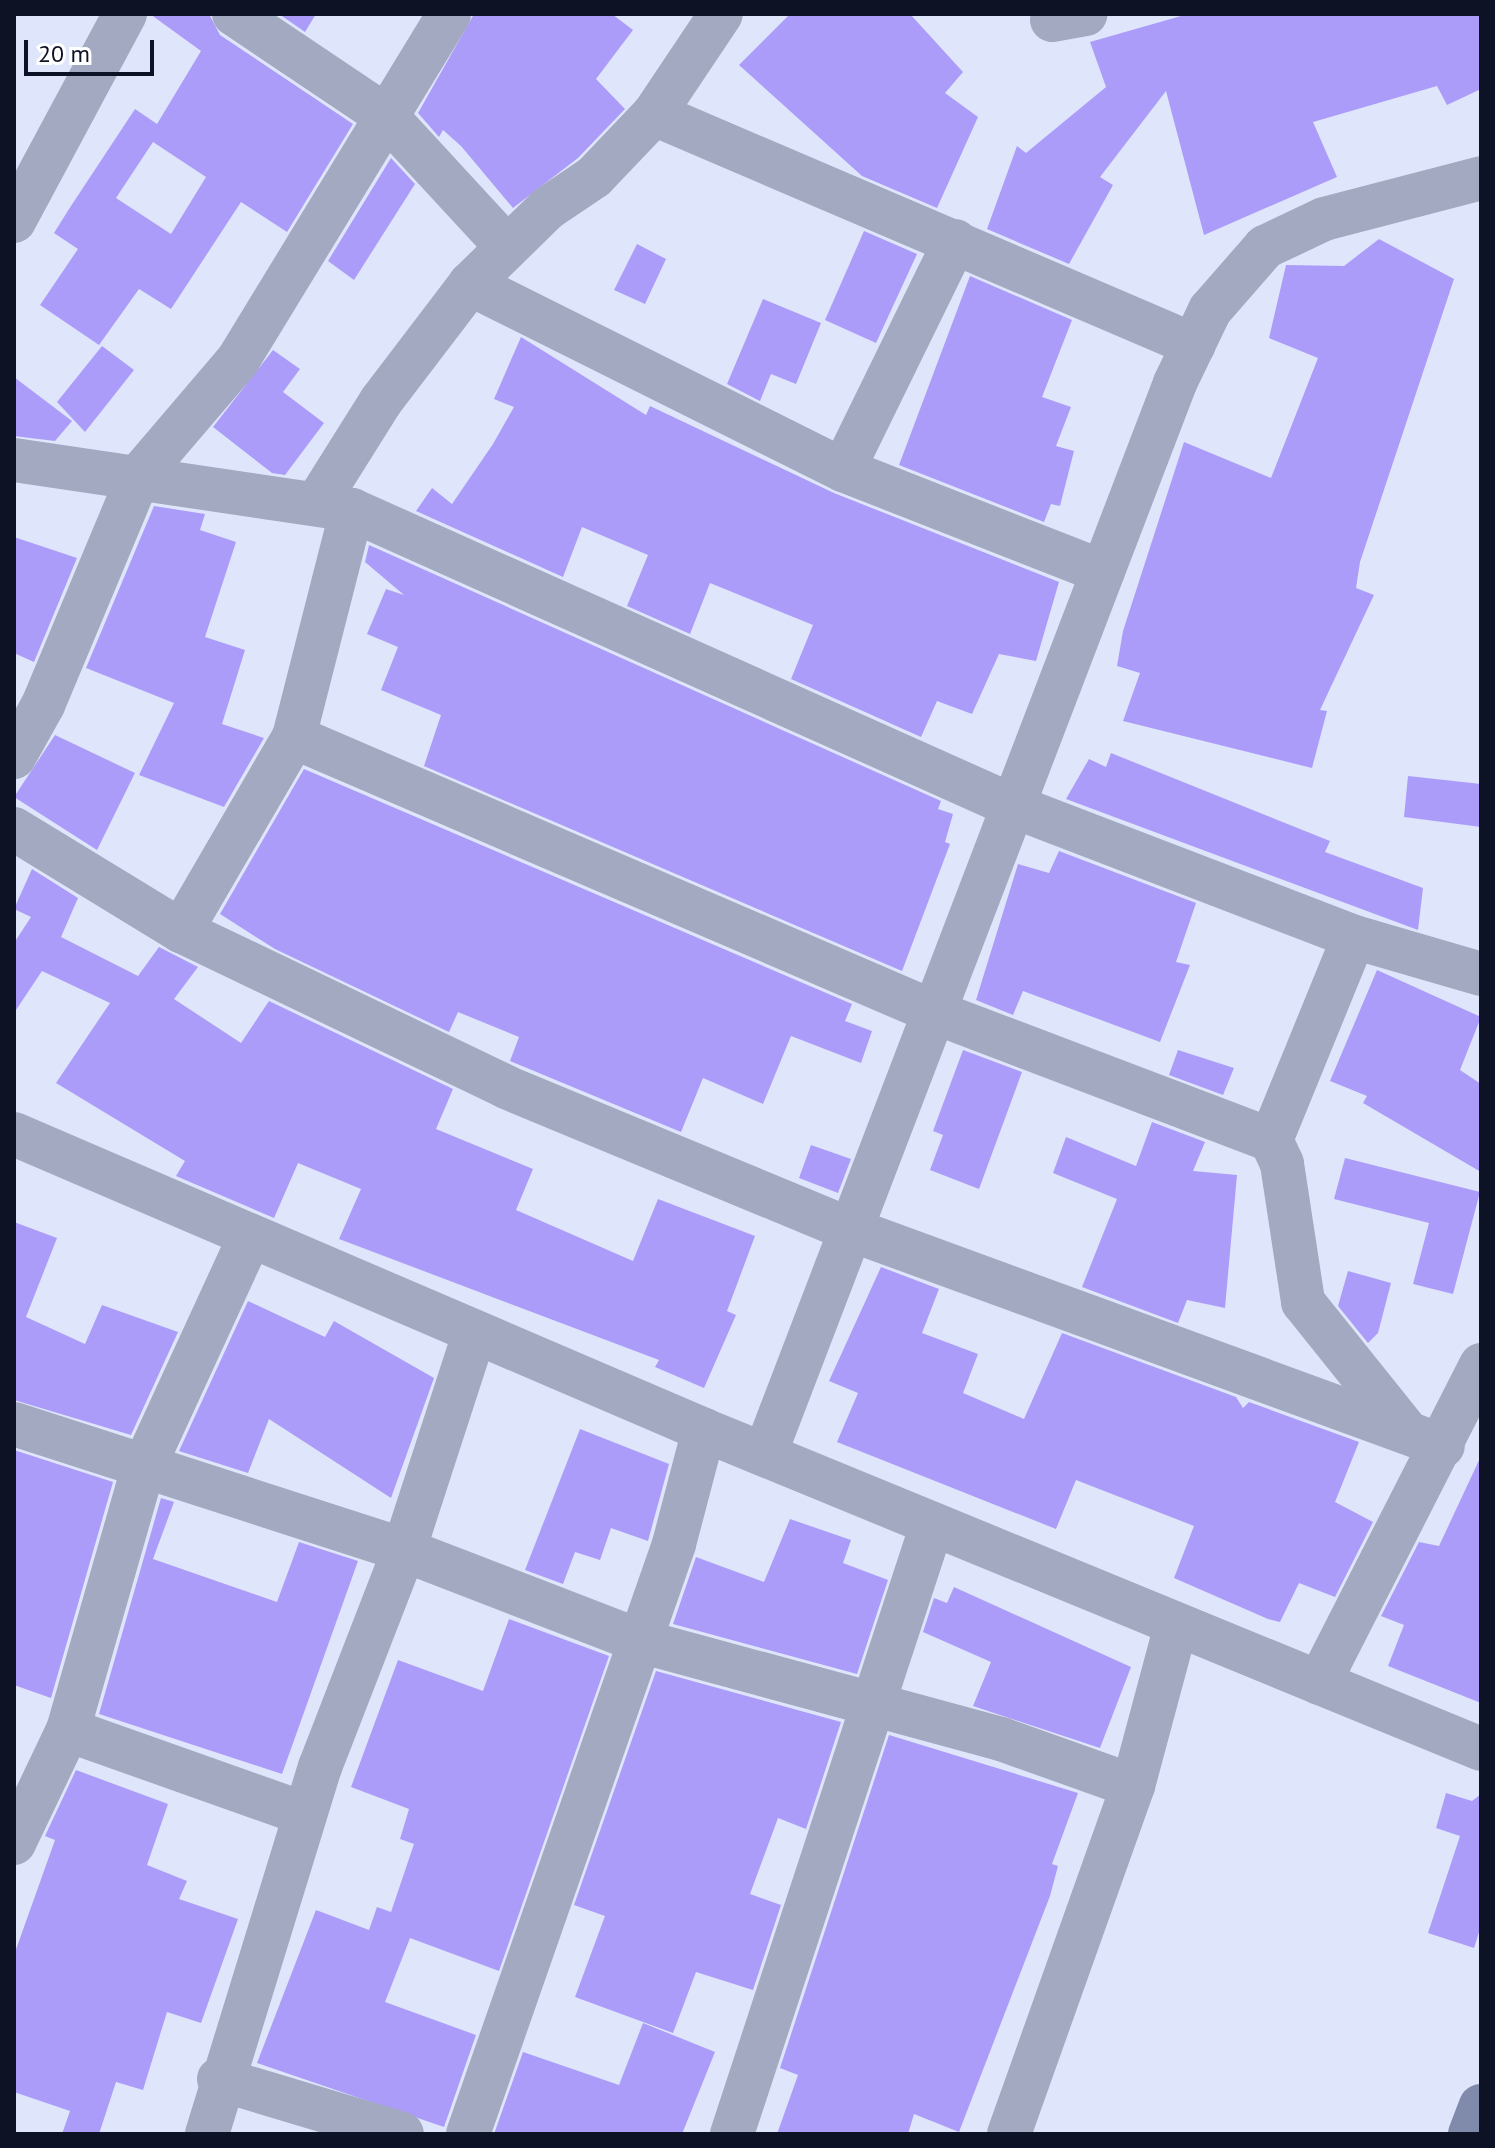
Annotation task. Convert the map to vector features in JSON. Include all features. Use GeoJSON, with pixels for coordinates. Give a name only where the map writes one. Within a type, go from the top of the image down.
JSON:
{"type":"FeatureCollection","features":[{"type":"Feature","properties":{"kind":"street"},"geometry":{"type":"LineString","coordinates":[[14,221],[125,14]]}},
{"type":"Feature","properties":{"kind":"street"},"geometry":{"type":"LineString","coordinates":[[234,14],[386,116],[506,246]]}},
{"type":"Feature","properties":{"kind":"street"},"geometry":{"type":"LineString","coordinates":[[14,757],[43,705],[139,476],[238,360],[449,14]]}},
{"type":"Feature","properties":{"kind":"street"},"geometry":{"type":"LineString","coordinates":[[181,931],[294,737],[335,506],[381,401],[470,284],[506,246],[594,177],[654,114],[721,14]]}},
{"type":"Feature","properties":{"kind":"street"},"geometry":{"type":"LineString","coordinates":[[654,114],[1194,345]]}},
{"type":"Feature","properties":{"kind":"street"},"geometry":{"type":"LineString","coordinates":[[765,1454],[1103,572],[1194,345],[1238,271],[1265,247],[1324,219],[1481,178]]}},
{"type":"Feature","properties":{"kind":"street"},"geometry":{"type":"LineString","coordinates":[[843,470],[955,241]]}},
{"type":"Feature","properties":{"kind":"street"},"geometry":{"type":"LineString","coordinates":[[470,284],[843,470],[1103,572]]}},
{"type":"Feature","properties":{"kind":"street"},"geometry":{"type":"LineString","coordinates":[[14,460],[335,506],[1013,806],[1354,937],[1481,974]]}},
{"type":"Feature","properties":{"kind":"street"},"geometry":{"type":"LineString","coordinates":[[294,737],[934,1012],[1271,1140]]}},
{"type":"Feature","properties":{"kind":"street"},"geometry":{"type":"LineString","coordinates":[[14,829],[181,931],[506,1087],[852,1230],[1425,1439]]}},
{"type":"Feature","properties":{"kind":"street"},"geometry":{"type":"LineString","coordinates":[[1354,937],[1271,1140],[1303,1302],[1425,1439]]}},
{"type":"Feature","properties":{"kind":"street"},"geometry":{"type":"LineString","coordinates":[[14,1134],[704,1430],[1481,1749]]}},
{"type":"Feature","properties":{"kind":"street"},"geometry":{"type":"LineString","coordinates":[[14,1843],[68,1730],[143,1469],[250,1236]]}},
{"type":"Feature","properties":{"kind":"street"},"geometry":{"type":"LineString","coordinates":[[207,2134],[219,2079],[305,1814],[404,1550],[475,1332]]}},
{"type":"Feature","properties":{"kind":"street"},"geometry":{"type":"LineString","coordinates":[[1319,1683],[1425,1439],[1481,1365]]}},
{"type":"Feature","properties":{"kind":"street"},"geometry":{"type":"LineString","coordinates":[[14,1424],[143,1469],[404,1550],[640,1641],[1001,1739],[1133,1786]]}},
{"type":"Feature","properties":{"kind":"street"},"geometry":{"type":"LineString","coordinates":[[468,2134],[640,1641],[704,1430]]}},
{"type":"Feature","properties":{"kind":"street"},"geometry":{"type":"LineString","coordinates":[[732,2134],[870,1704],[932,1525]]}},
{"type":"Feature","properties":{"kind":"street"},"geometry":{"type":"LineString","coordinates":[[1009,2134],[1133,1786],[1176,1625]]}},
{"type":"Feature","properties":{"kind":"street"},"geometry":{"type":"LineString","coordinates":[[68,1730],[305,1814]]}},
{"type":"Feature","properties":{"kind":"street"},"geometry":{"type":"LineString","coordinates":[[219,2079],[402,2134]]}},
{"type":"Feature","properties":{"kind":"street"},"geometry":{"type":"LineString","coordinates":[[1470,2134],[1481,2106]]}},
{"type":"Feature","properties":{"kind":"building"},"geometry":{"type":"Polygon","coordinates":[[[150,14],[209,14],[220,35],[353,124],[287,232],[241,202],[171,309],[139,289],[99,345],[40,305],[78,249],[54,233],[135,109],[157,124],[201,51],[150,14]],[[153,142],[116,198],[171,234],[206,177],[153,142]]]}},
{"type":"Feature","properties":{"kind":"building"},"geometry":{"type":"Polygon","coordinates":[[[279,14],[316,14],[305,32],[279,14]]]}},
{"type":"Feature","properties":{"kind":"building"},"geometry":{"type":"Polygon","coordinates":[[[474,14],[612,14],[633,30],[596,79],[625,109],[578,158],[513,208],[461,146],[443,130],[439,137],[418,113],[474,14]]]}},
{"type":"Feature","properties":{"kind":"building"},"geometry":{"type":"Polygon","coordinates":[[[790,14],[910,14],[963,72],[945,93],[978,117],[937,208],[862,176],[739,65],[790,14]]]}},
{"type":"Feature","properties":{"kind":"building"},"geometry":{"type":"Polygon","coordinates":[[[1188,14],[1481,14],[1481,89],[1447,105],[1437,86],[1313,122],[1337,177],[1204,235],[1166,91],[1100,177],[1113,185],[1069,264],[987,229],[1017,146],[1026,153],[1106,87],[1090,42],[1188,14]]]}},
{"type":"Feature","properties":{"kind":"building"},"geometry":{"type":"Polygon","coordinates":[[[391,158],[415,184],[354,280],[328,261],[391,158]]]}},
{"type":"Feature","properties":{"kind":"building"},"geometry":{"type":"Polygon","coordinates":[[[864,231],[917,254],[876,343],[825,320],[864,231]]]}},
{"type":"Feature","properties":{"kind":"building"},"geometry":{"type":"Polygon","coordinates":[[[1379,239],[1454,279],[1360,562],[1356,588],[1374,595],[1320,710],[1327,711],[1312,768],[1123,721],[1140,673],[1117,666],[1123,631],[1184,442],[1271,478],[1318,358],[1269,338],[1286,265],[1344,266],[1379,239]]]}},
{"type":"Feature","properties":{"kind":"building"},"geometry":{"type":"Polygon","coordinates":[[[637,244],[666,259],[645,304],[614,290],[637,244]]]}},
{"type":"Feature","properties":{"kind":"building"},"geometry":{"type":"Polygon","coordinates":[[[970,276],[1072,320],[1042,397],[1071,407],[1056,446],[1074,451],[1060,506],[1051,504],[1044,522],[899,465],[970,276]]]}},
{"type":"Feature","properties":{"kind":"building"},"geometry":{"type":"Polygon","coordinates":[[[763,299],[821,323],[796,384],[771,374],[760,401],[727,384],[763,299]]]}},
{"type":"Feature","properties":{"kind":"building"},"geometry":{"type":"Polygon","coordinates":[[[521,337],[646,415],[650,406],[834,493],[1059,582],[1036,661],[999,654],[972,714],[937,701],[921,737],[791,679],[813,625],[710,583],[690,634],[627,606],[648,555],[582,527],[563,577],[416,511],[432,488],[452,504],[493,444],[514,407],[494,399],[521,337]]]}},
{"type":"Feature","properties":{"kind":"building"},"geometry":{"type":"Polygon","coordinates":[[[102,346],[134,370],[85,432],[57,402],[102,346]]]}},
{"type":"Feature","properties":{"kind":"building"},"geometry":{"type":"Polygon","coordinates":[[[273,350],[300,369],[283,392],[324,423],[285,475],[272,473],[213,427],[273,350]]]}},
{"type":"Feature","properties":{"kind":"building"},"geometry":{"type":"Polygon","coordinates":[[[14,377],[72,421],[55,441],[14,436],[14,377]]]}},
{"type":"Feature","properties":{"kind":"building"},"geometry":{"type":"Polygon","coordinates":[[[154,506],[205,514],[200,530],[236,542],[205,637],[245,650],[222,724],[264,738],[224,807],[139,775],[174,703],[86,668],[154,506]]]}},
{"type":"Feature","properties":{"kind":"building"},"geometry":{"type":"Polygon","coordinates":[[[14,537],[77,558],[34,662],[14,653],[14,537]]]}},
{"type":"Feature","properties":{"kind":"building"},"geometry":{"type":"Polygon","coordinates":[[[369,545],[941,801],[938,809],[953,814],[945,842],[950,844],[902,971],[424,766],[441,715],[381,690],[398,647],[367,634],[386,589],[404,595],[365,562],[369,545]]]}},
{"type":"Feature","properties":{"kind":"building"},"geometry":{"type":"Polygon","coordinates":[[[55,735],[135,773],[97,850],[14,797],[55,735]]]}},
{"type":"Feature","properties":{"kind":"building"},"geometry":{"type":"Polygon","coordinates":[[[1111,753],[1330,841],[1325,852],[1423,888],[1418,930],[1066,799],[1089,759],[1106,767],[1111,753]]]}},
{"type":"Feature","properties":{"kind":"building"},"geometry":{"type":"Polygon","coordinates":[[[304,769],[852,1004],[845,1021],[872,1031],[861,1063],[791,1036],[763,1104],[703,1078],[681,1132],[510,1061],[519,1037],[458,1012],[449,1032],[275,949],[220,914],[304,769]]]}},
{"type":"Feature","properties":{"kind":"building"},"geometry":{"type":"Polygon","coordinates":[[[1408,776],[1481,784],[1481,827],[1404,817],[1408,776]]]}},
{"type":"Feature","properties":{"kind":"building"},"geometry":{"type":"Polygon","coordinates":[[[1059,851],[1196,903],[1176,962],[1190,965],[1160,1042],[1023,991],[1013,1015],[976,1000],[1018,864],[1049,873],[1059,851]]]}},
{"type":"Feature","properties":{"kind":"building"},"geometry":{"type":"Polygon","coordinates":[[[32,869],[78,898],[61,937],[138,976],[159,947],[198,967],[174,999],[241,1043],[269,1001],[453,1089],[436,1129],[533,1169],[516,1210],[633,1261],[658,1199],[755,1236],[727,1311],[736,1315],[704,1388],[655,1367],[659,1360],[339,1239],[361,1189],[298,1163],[274,1218],[176,1176],[185,1161],[56,1083],[110,1003],[42,971],[14,1013],[14,943],[31,917],[14,909],[32,869]]]}},
{"type":"Feature","properties":{"kind":"building"},"geometry":{"type":"Polygon","coordinates":[[[1377,970],[1481,1017],[1460,1070],[1481,1084],[1481,1172],[1363,1103],[1367,1096],[1330,1081],[1377,970]]]}},
{"type":"Feature","properties":{"kind":"building"},"geometry":{"type":"Polygon","coordinates":[[[963,1050],[1022,1072],[979,1189],[930,1170],[943,1135],[933,1131],[963,1050]]]}},
{"type":"Feature","properties":{"kind":"building"},"geometry":{"type":"Polygon","coordinates":[[[1178,1050],[1234,1068],[1223,1095],[1169,1075],[1178,1050]]]}},
{"type":"Feature","properties":{"kind":"building"},"geometry":{"type":"Polygon","coordinates":[[[1152,1122],[1205,1142],[1193,1171],[1237,1175],[1225,1308],[1187,1300],[1178,1323],[1082,1287],[1117,1199],[1053,1173],[1066,1137],[1136,1166],[1152,1122]]]}},
{"type":"Feature","properties":{"kind":"building"},"geometry":{"type":"Polygon","coordinates":[[[811,1145],[851,1159],[838,1193],[799,1178],[811,1145]]]}},
{"type":"Feature","properties":{"kind":"building"},"geometry":{"type":"Polygon","coordinates":[[[1345,1158],[1480,1192],[1453,1294],[1413,1284],[1429,1223],[1334,1199],[1345,1158]]]}},
{"type":"Feature","properties":{"kind":"building"},"geometry":{"type":"Polygon","coordinates":[[[14,1222],[57,1238],[26,1317],[85,1344],[102,1305],[178,1332],[131,1435],[14,1400],[14,1222]]]}},
{"type":"Feature","properties":{"kind":"building"},"geometry":{"type":"Polygon","coordinates":[[[881,1267],[939,1289],[922,1333],[978,1354],[963,1393],[1024,1419],[1062,1333],[1236,1397],[1243,1408],[1249,1402],[1359,1442],[1335,1502],[1373,1522],[1335,1597],[1299,1583],[1280,1622],[1268,1619],[1174,1578],[1194,1526],[1076,1480],[1056,1529],[837,1442],[858,1393],[829,1381],[881,1267]]]}},
{"type":"Feature","properties":{"kind":"building"},"geometry":{"type":"Polygon","coordinates":[[[1348,1271],[1391,1283],[1378,1333],[1368,1343],[1338,1306],[1348,1271]]]}},
{"type":"Feature","properties":{"kind":"building"},"geometry":{"type":"Polygon","coordinates":[[[248,1301],[325,1337],[334,1321],[434,1378],[391,1498],[269,1419],[248,1473],[179,1451],[248,1301]]]}},
{"type":"Feature","properties":{"kind":"building"},"geometry":{"type":"Polygon","coordinates":[[[580,1429],[669,1464],[648,1541],[611,1528],[600,1560],[575,1552],[563,1584],[525,1570],[580,1429]]]}},
{"type":"Feature","properties":{"kind":"building"},"geometry":{"type":"Polygon","coordinates":[[[14,1450],[113,1482],[51,1698],[14,1685],[14,1450]]]}},
{"type":"Feature","properties":{"kind":"building"},"geometry":{"type":"Polygon","coordinates":[[[1481,1456],[1481,1703],[1388,1666],[1404,1625],[1381,1616],[1419,1542],[1439,1546],[1481,1456]]]}},
{"type":"Feature","properties":{"kind":"building"},"geometry":{"type":"Polygon","coordinates":[[[161,1498],[174,1502],[153,1559],[277,1602],[299,1542],[358,1561],[282,1774],[99,1714],[161,1498]]]}},
{"type":"Feature","properties":{"kind":"building"},"geometry":{"type":"Polygon","coordinates":[[[790,1519],[851,1540],[843,1563],[888,1580],[857,1674],[673,1624],[696,1557],[764,1582],[790,1519]]]}},
{"type":"Feature","properties":{"kind":"building"},"geometry":{"type":"Polygon","coordinates":[[[954,1587],[1131,1667],[1100,1748],[973,1706],[991,1662],[923,1632],[934,1598],[947,1603],[954,1587]]]}},
{"type":"Feature","properties":{"kind":"building"},"geometry":{"type":"Polygon","coordinates":[[[509,1619],[609,1656],[499,1971],[410,1938],[385,2002],[476,2035],[444,2127],[257,2063],[316,1910],[369,1930],[377,1907],[391,1912],[414,1844],[400,1839],[409,1809],[351,1787],[398,1660],[483,1691],[509,1619]]]}},
{"type":"Feature","properties":{"kind":"building"},"geometry":{"type":"Polygon","coordinates":[[[656,1671],[841,1722],[806,1829],[778,1818],[750,1894],[781,1905],[753,1990],[696,1972],[673,2033],[575,1997],[605,1916],[574,1905],[656,1671]]]}},
{"type":"Feature","properties":{"kind":"building"},"geometry":{"type":"Polygon","coordinates":[[[889,1735],[1078,1793],[1052,1864],[1058,1866],[1050,1896],[959,2132],[914,2114],[908,2134],[777,2134],[798,2075],[780,2068],[889,1735]]]}},
{"type":"Feature","properties":{"kind":"building"},"geometry":{"type":"Polygon","coordinates":[[[76,1770],[168,1804],[147,1865],[187,1881],[179,1899],[238,1919],[201,2023],[167,2012],[143,2090],[116,2082],[99,2134],[62,2134],[70,2111],[14,2092],[14,1955],[55,1840],[45,1836],[76,1770]]]}},
{"type":"Feature","properties":{"kind":"building"},"geometry":{"type":"Polygon","coordinates":[[[1446,1793],[1472,1801],[1481,1794],[1481,1926],[1474,1948],[1428,1933],[1460,1836],[1436,1828],[1446,1793]]]}},
{"type":"Feature","properties":{"kind":"building"},"geometry":{"type":"Polygon","coordinates":[[[643,2023],[715,2052],[682,2134],[494,2134],[523,2052],[619,2085],[643,2023]]]}}]}
